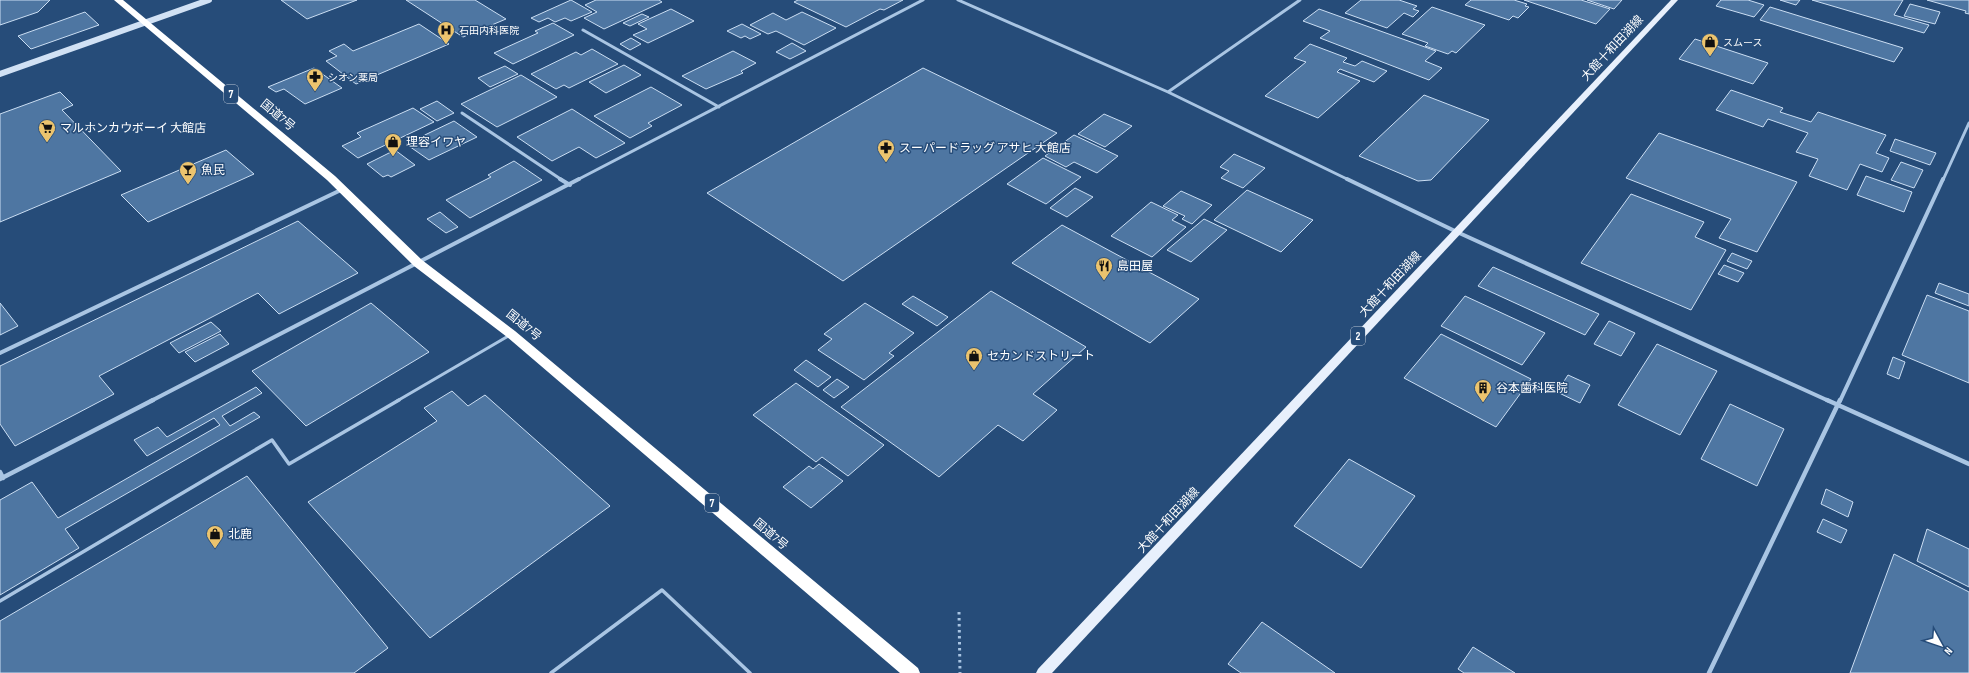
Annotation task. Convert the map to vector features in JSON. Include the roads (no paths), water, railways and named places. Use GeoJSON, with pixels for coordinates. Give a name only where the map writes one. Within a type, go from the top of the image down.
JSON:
{"type":"FeatureCollection","features":[{"type":"Feature","properties":{"kind":"highway","name":"国道7号"},"geometry":{"type":"LineString","coordinates":[[118,0],[343,189],[418,263],[511,334],[912,673]]}},
{"type":"Feature","properties":{"kind":"main road","name":"大館十和田湖線"},"geometry":{"type":"LineString","coordinates":[[1043,673],[1675,0]]}},
{"type":"Feature","properties":{"kind":"street"},"geometry":{"type":"LineString","coordinates":[[0,74],[209,0]]}},
{"type":"Feature","properties":{"kind":"street"},"geometry":{"type":"LineString","coordinates":[[0,472],[2,479],[570,185],[923,0]]}},
{"type":"Feature","properties":{"kind":"street"},"geometry":{"type":"LineString","coordinates":[[958,0],[1168,92],[1457,232],[1969,464]]}},
{"type":"Feature","properties":{"kind":"street"},"geometry":{"type":"LineString","coordinates":[[1168,92],[1300,0]]}},
{"type":"Feature","properties":{"kind":"street"},"geometry":{"type":"LineString","coordinates":[[583,30],[719,107]]}},
{"type":"Feature","properties":{"kind":"street"},"geometry":{"type":"LineString","coordinates":[[462,113],[570,185]]}},
{"type":"Feature","properties":{"kind":"street"},"geometry":{"type":"LineString","coordinates":[[1709,673],[1838,405],[1969,123]]}},
{"type":"Feature","properties":{"kind":"street"},"geometry":{"type":"LineString","coordinates":[[0,352],[343,189]]}},
{"type":"Feature","properties":{"kind":"lane"},"geometry":{"type":"LineString","coordinates":[[0,601],[272,440],[289,464],[511,334]]}},
{"type":"Feature","properties":{"kind":"lane"},"geometry":{"type":"LineString","coordinates":[[551,673],[662,590],[750,673]]}},
{"type":"Feature","properties":{"kind":"place","name":"石田内科医院"},"geometry":{"type":"Point","coordinates":[446,45]}},
{"type":"Feature","properties":{"kind":"place","name":"スムース"},"geometry":{"type":"Point","coordinates":[1710,57]}},
{"type":"Feature","properties":{"kind":"place","name":"シオン薬局"},"geometry":{"type":"Point","coordinates":[315,92]}},
{"type":"Feature","properties":{"kind":"place","name":"マルホンカウボーイ 大館店"},"geometry":{"type":"Point","coordinates":[47,143]}},
{"type":"Feature","properties":{"kind":"place","name":"理容イワヤ"},"geometry":{"type":"Point","coordinates":[393,157]}},
{"type":"Feature","properties":{"kind":"place","name":"スーパードラッグ アサヒ 大館店"},"geometry":{"type":"Point","coordinates":[886,163]}},
{"type":"Feature","properties":{"kind":"place","name":"魚民"},"geometry":{"type":"Point","coordinates":[188,185]}},
{"type":"Feature","properties":{"kind":"place","name":"島田屋"},"geometry":{"type":"Point","coordinates":[1104,281]}},
{"type":"Feature","properties":{"kind":"place","name":"セカンドストリート"},"geometry":{"type":"Point","coordinates":[974,371]}},
{"type":"Feature","properties":{"kind":"place","name":"谷本歯科医院"},"geometry":{"type":"Point","coordinates":[1483,403]}},
{"type":"Feature","properties":{"kind":"place","name":"北鹿"},"geometry":{"type":"Point","coordinates":[215,549]}}]}
